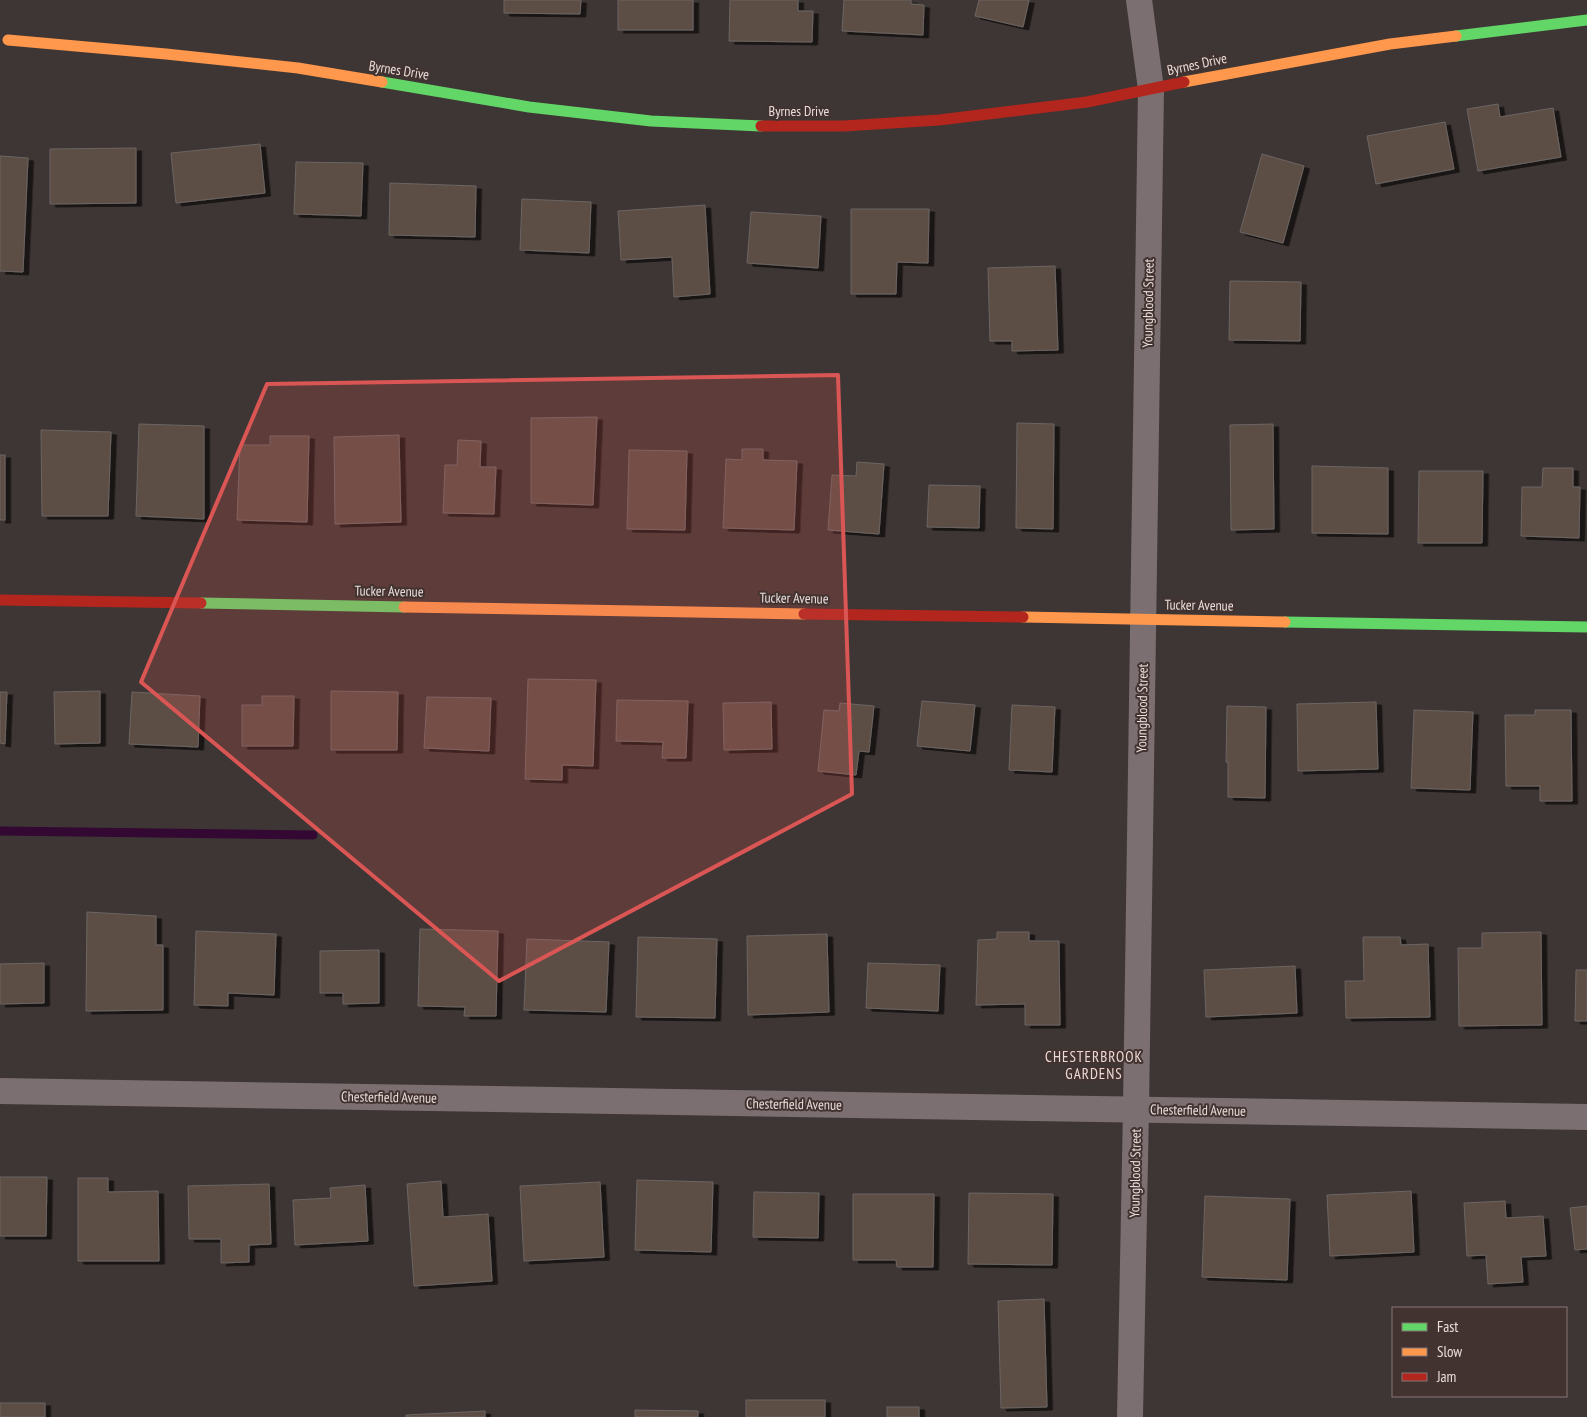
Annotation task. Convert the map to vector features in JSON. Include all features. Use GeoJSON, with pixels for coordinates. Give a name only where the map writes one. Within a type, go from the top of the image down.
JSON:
{"type":"FeatureCollection","features":[{"type":"Feature","properties":{"kind":"street","name":"Youngblood Street"},"geometry":{"type":"LineString","coordinates":[[1130,1417],[1152,89],[1139,0]]}},
{"type":"Feature","properties":{"kind":"street","name":"Byrnes Drive"},"geometry":{"type":"LineString","coordinates":[[8,40],[298,68],[529,107],[642,120],[785,127],[844,126],[939,120],[1087,102],[1250,69],[1390,44],[1587,20]]}},
{"type":"Feature","properties":{"kind":"street","name":"Tucker Avenue"},"geometry":{"type":"LineString","coordinates":[[0,600],[1587,627]]}},
{"type":"Feature","properties":{"kind":"street","name":"Chesterfield Avenue"},"geometry":{"type":"LineString","coordinates":[[0,1091],[1587,1117]]}},
{"type":"Feature","properties":{"kind":"highlighted area"},"geometry":{"type":"Polygon","coordinates":[[[838,375],[852,794],[499,981],[141,682],[267,384],[838,375]]]}},
{"type":"Feature","properties":{"kind":"building"},"geometry":{"type":"Polygon","coordinates":[[[504,0],[581,0],[580,14],[504,13],[504,0]]]}},
{"type":"Feature","properties":{"kind":"building"},"geometry":{"type":"Polygon","coordinates":[[[618,0],[693,0],[693,30],[618,30],[618,0]]]}},
{"type":"Feature","properties":{"kind":"building"},"geometry":{"type":"Polygon","coordinates":[[[730,0],[798,0],[798,11],[813,11],[812,42],[729,41],[730,0]]]}},
{"type":"Feature","properties":{"kind":"building"},"geometry":{"type":"Polygon","coordinates":[[[844,0],[911,0],[911,4],[924,5],[923,35],[842,31],[844,0]]]}},
{"type":"Feature","properties":{"kind":"building"},"geometry":{"type":"Polygon","coordinates":[[[979,0],[1029,0],[1023,27],[975,16],[979,0]]]}},
{"type":"Feature","properties":{"kind":"building"},"geometry":{"type":"Polygon","coordinates":[[[1498,104],[1500,117],[1553,108],[1561,157],[1478,171],[1467,109],[1498,104]]]}},
{"type":"Feature","properties":{"kind":"building"},"geometry":{"type":"Polygon","coordinates":[[[1445,122],[1454,169],[1376,184],[1367,136],[1445,122]]]}},
{"type":"Feature","properties":{"kind":"building"},"geometry":{"type":"Polygon","coordinates":[[[260,144],[265,193],[176,203],[171,153],[260,144]]]}},
{"type":"Feature","properties":{"kind":"building"},"geometry":{"type":"Polygon","coordinates":[[[136,148],[136,203],[50,204],[50,149],[136,148]]]}},
{"type":"Feature","properties":{"kind":"building"},"geometry":{"type":"Polygon","coordinates":[[[1262,154],[1304,166],[1283,243],[1240,232],[1262,154]]]}},
{"type":"Feature","properties":{"kind":"building"},"geometry":{"type":"Polygon","coordinates":[[[0,156],[28,158],[23,272],[0,271],[0,156]]]}},
{"type":"Feature","properties":{"kind":"building"},"geometry":{"type":"Polygon","coordinates":[[[296,162],[363,163],[361,216],[294,214],[296,162]]]}},
{"type":"Feature","properties":{"kind":"building"},"geometry":{"type":"Polygon","coordinates":[[[390,183],[476,186],[475,237],[389,235],[390,183]]]}},
{"type":"Feature","properties":{"kind":"building"},"geometry":{"type":"Polygon","coordinates":[[[522,199],[591,202],[589,253],[520,250],[522,199]]]}},
{"type":"Feature","properties":{"kind":"building"},"geometry":{"type":"Polygon","coordinates":[[[705,205],[710,294],[674,297],[672,257],[621,260],[618,211],[705,205]]]}},
{"type":"Feature","properties":{"kind":"building"},"geometry":{"type":"Polygon","coordinates":[[[851,209],[929,209],[928,263],[897,262],[896,294],[851,294],[851,209]]]}},
{"type":"Feature","properties":{"kind":"building"},"geometry":{"type":"Polygon","coordinates":[[[751,212],[821,216],[818,268],[747,263],[751,212]]]}},
{"type":"Feature","properties":{"kind":"building"},"geometry":{"type":"Polygon","coordinates":[[[1055,266],[1058,350],[1012,351],[1012,341],[990,341],[988,268],[1055,266]]]}},
{"type":"Feature","properties":{"kind":"building"},"geometry":{"type":"Polygon","coordinates":[[[1230,281],[1301,282],[1300,341],[1229,340],[1230,281]]]}},
{"type":"Feature","properties":{"kind":"building"},"geometry":{"type":"Polygon","coordinates":[[[597,417],[593,505],[531,503],[531,418],[597,417]]]}},
{"type":"Feature","properties":{"kind":"building"},"geometry":{"type":"Polygon","coordinates":[[[1017,423],[1054,424],[1053,529],[1016,528],[1017,423]]]}},
{"type":"Feature","properties":{"kind":"building"},"geometry":{"type":"Polygon","coordinates":[[[139,424],[204,426],[204,519],[136,516],[139,424]]]}},
{"type":"Feature","properties":{"kind":"building"},"geometry":{"type":"Polygon","coordinates":[[[1273,424],[1274,529],[1231,530],[1230,425],[1273,424]]]}},
{"type":"Feature","properties":{"kind":"building"},"geometry":{"type":"Polygon","coordinates":[[[41,430],[111,432],[108,516],[42,516],[41,430]]]}},
{"type":"Feature","properties":{"kind":"building"},"geometry":{"type":"Polygon","coordinates":[[[399,435],[401,522],[335,524],[334,437],[399,435]]]}},
{"type":"Feature","properties":{"kind":"building"},"geometry":{"type":"Polygon","coordinates":[[[270,436],[309,436],[307,522],[237,520],[240,445],[270,445],[270,436]]]}},
{"type":"Feature","properties":{"kind":"building"},"geometry":{"type":"Polygon","coordinates":[[[458,440],[481,441],[480,467],[496,467],[494,514],[443,513],[445,465],[457,465],[458,440]]]}},
{"type":"Feature","properties":{"kind":"building"},"geometry":{"type":"Polygon","coordinates":[[[742,449],[763,449],[763,460],[797,461],[794,530],[723,528],[726,459],[742,460],[742,449]]]}},
{"type":"Feature","properties":{"kind":"building"},"geometry":{"type":"Polygon","coordinates":[[[629,450],[687,451],[685,530],[627,529],[629,450]]]}},
{"type":"Feature","properties":{"kind":"building"},"geometry":{"type":"Polygon","coordinates":[[[0,455],[5,455],[5,520],[0,520],[0,455]]]}},
{"type":"Feature","properties":{"kind":"building"},"geometry":{"type":"Polygon","coordinates":[[[857,462],[884,464],[879,534],[828,530],[832,475],[856,476],[857,462]]]}},
{"type":"Feature","properties":{"kind":"building"},"geometry":{"type":"Polygon","coordinates":[[[1312,466],[1388,468],[1388,534],[1312,533],[1312,466]]]}},
{"type":"Feature","properties":{"kind":"building"},"geometry":{"type":"Polygon","coordinates":[[[1543,468],[1573,468],[1573,487],[1580,487],[1579,538],[1521,536],[1522,487],[1542,487],[1543,468]]]}},
{"type":"Feature","properties":{"kind":"building"},"geometry":{"type":"Polygon","coordinates":[[[1419,471],[1483,471],[1482,543],[1418,543],[1419,471]]]}},
{"type":"Feature","properties":{"kind":"building"},"geometry":{"type":"Polygon","coordinates":[[[929,485],[980,486],[979,528],[927,527],[929,485]]]}},
{"type":"Feature","properties":{"kind":"building"},"geometry":{"type":"Polygon","coordinates":[[[528,679],[596,680],[593,766],[562,765],[562,780],[525,779],[528,679]]]}},
{"type":"Feature","properties":{"kind":"building"},"geometry":{"type":"Polygon","coordinates":[[[100,691],[100,743],[55,744],[54,692],[100,691]]]}},
{"type":"Feature","properties":{"kind":"building"},"geometry":{"type":"Polygon","coordinates":[[[331,691],[398,692],[397,750],[331,750],[331,691]]]}},
{"type":"Feature","properties":{"kind":"building"},"geometry":{"type":"Polygon","coordinates":[[[0,692],[7,692],[5,744],[0,743],[0,692]]]}},
{"type":"Feature","properties":{"kind":"building"},"geometry":{"type":"Polygon","coordinates":[[[132,692],[200,696],[198,747],[129,744],[132,692]]]}},
{"type":"Feature","properties":{"kind":"building"},"geometry":{"type":"Polygon","coordinates":[[[262,696],[294,696],[293,746],[242,746],[242,705],[262,705],[262,696]]]}},
{"type":"Feature","properties":{"kind":"building"},"geometry":{"type":"Polygon","coordinates":[[[427,697],[491,698],[489,751],[424,748],[427,697]]]}},
{"type":"Feature","properties":{"kind":"building"},"geometry":{"type":"Polygon","coordinates":[[[617,700],[688,701],[686,758],[662,758],[663,742],[616,741],[617,700]]]}},
{"type":"Feature","properties":{"kind":"building"},"geometry":{"type":"Polygon","coordinates":[[[922,701],[975,705],[970,751],[917,746],[922,701]]]}},
{"type":"Feature","properties":{"kind":"building"},"geometry":{"type":"Polygon","coordinates":[[[771,702],[772,749],[724,750],[723,703],[771,702]]]}},
{"type":"Feature","properties":{"kind":"building"},"geometry":{"type":"Polygon","coordinates":[[[1376,702],[1378,769],[1298,771],[1297,704],[1376,702]]]}},
{"type":"Feature","properties":{"kind":"building"},"geometry":{"type":"Polygon","coordinates":[[[840,703],[874,706],[869,752],[859,751],[856,775],[818,771],[824,710],[839,711],[840,703]]]}},
{"type":"Feature","properties":{"kind":"building"},"geometry":{"type":"Polygon","coordinates":[[[1012,705],[1055,707],[1052,772],[1009,770],[1012,705]]]}},
{"type":"Feature","properties":{"kind":"building"},"geometry":{"type":"Polygon","coordinates":[[[1227,706],[1266,707],[1265,798],[1228,797],[1228,762],[1226,762],[1227,706]]]}},
{"type":"Feature","properties":{"kind":"building"},"geometry":{"type":"Polygon","coordinates":[[[1414,710],[1473,712],[1470,790],[1411,788],[1414,710]]]}},
{"type":"Feature","properties":{"kind":"building"},"geometry":{"type":"Polygon","coordinates":[[[1535,710],[1571,710],[1572,801],[1540,801],[1540,786],[1506,786],[1505,715],[1535,715],[1535,710]]]}},
{"type":"Feature","properties":{"kind":"building"},"geometry":{"type":"Polygon","coordinates":[[[87,912],[156,916],[156,945],[163,945],[163,1010],[86,1011],[87,912]]]}},
{"type":"Feature","properties":{"kind":"building"},"geometry":{"type":"Polygon","coordinates":[[[420,929],[498,931],[496,1016],[464,1016],[465,1007],[418,1006],[420,929]]]}},
{"type":"Feature","properties":{"kind":"building"},"geometry":{"type":"Polygon","coordinates":[[[196,931],[276,934],[274,995],[228,993],[228,1006],[194,1005],[196,931]]]}},
{"type":"Feature","properties":{"kind":"building"},"geometry":{"type":"Polygon","coordinates":[[[997,932],[1029,932],[1029,941],[1059,941],[1060,1025],[1025,1025],[1025,1004],[976,1005],[978,940],[997,939],[997,932]]]}},
{"type":"Feature","properties":{"kind":"building"},"geometry":{"type":"Polygon","coordinates":[[[1541,932],[1542,1025],[1459,1026],[1458,948],[1482,948],[1482,933],[1541,932]]]}},
{"type":"Feature","properties":{"kind":"building"},"geometry":{"type":"Polygon","coordinates":[[[827,934],[829,1012],[748,1015],[747,936],[827,934]]]}},
{"type":"Feature","properties":{"kind":"building"},"geometry":{"type":"Polygon","coordinates":[[[638,937],[717,939],[715,1018],[636,1017],[638,937]]]}},
{"type":"Feature","properties":{"kind":"building"},"geometry":{"type":"Polygon","coordinates":[[[1363,937],[1400,937],[1401,945],[1428,944],[1430,1017],[1346,1018],[1345,981],[1364,981],[1363,937]]]}},
{"type":"Feature","properties":{"kind":"building"},"geometry":{"type":"Polygon","coordinates":[[[527,939],[609,942],[606,1012],[524,1010],[527,939]]]}},
{"type":"Feature","properties":{"kind":"building"},"geometry":{"type":"Polygon","coordinates":[[[379,950],[379,1003],[343,1004],[343,993],[320,993],[320,951],[379,950]]]}},
{"type":"Feature","properties":{"kind":"building"},"geometry":{"type":"Polygon","coordinates":[[[44,963],[44,1003],[0,1004],[0,964],[44,963]]]}},
{"type":"Feature","properties":{"kind":"building"},"geometry":{"type":"Polygon","coordinates":[[[868,963],[940,965],[938,1011],[866,1008],[868,963]]]}},
{"type":"Feature","properties":{"kind":"building"},"geometry":{"type":"Polygon","coordinates":[[[1295,966],[1297,1013],[1206,1017],[1204,970],[1295,966]]]}},
{"type":"Feature","properties":{"kind":"building"},"geometry":{"type":"Polygon","coordinates":[[[1576,970],[1587,970],[1587,1021],[1575,1021],[1576,970]]]}},
{"type":"Feature","properties":{"kind":"building"},"geometry":{"type":"Polygon","coordinates":[[[0,1177],[47,1177],[46,1236],[0,1236],[0,1177]]]}},
{"type":"Feature","properties":{"kind":"building"},"geometry":{"type":"Polygon","coordinates":[[[78,1178],[108,1178],[108,1192],[158,1191],[159,1261],[78,1261],[78,1178]]]}},
{"type":"Feature","properties":{"kind":"building"},"geometry":{"type":"Polygon","coordinates":[[[637,1180],[713,1182],[711,1252],[635,1250],[637,1180]]]}},
{"type":"Feature","properties":{"kind":"building"},"geometry":{"type":"Polygon","coordinates":[[[441,1181],[443,1217],[488,1214],[492,1281],[414,1286],[407,1184],[441,1181]]]}},
{"type":"Feature","properties":{"kind":"building"},"geometry":{"type":"Polygon","coordinates":[[[600,1182],[604,1257],[524,1261],[520,1186],[600,1182]]]}},
{"type":"Feature","properties":{"kind":"building"},"geometry":{"type":"Polygon","coordinates":[[[269,1184],[271,1244],[249,1245],[249,1262],[221,1263],[221,1239],[189,1239],[188,1186],[269,1184]]]}},
{"type":"Feature","properties":{"kind":"building"},"geometry":{"type":"Polygon","coordinates":[[[365,1185],[368,1241],[295,1245],[293,1200],[331,1198],[330,1188],[365,1185]]]}},
{"type":"Feature","properties":{"kind":"building"},"geometry":{"type":"Polygon","coordinates":[[[1411,1191],[1414,1252],[1330,1256],[1327,1195],[1411,1191]]]}},
{"type":"Feature","properties":{"kind":"building"},"geometry":{"type":"Polygon","coordinates":[[[754,1192],[819,1193],[818,1238],[753,1237],[754,1192]]]}},
{"type":"Feature","properties":{"kind":"building"},"geometry":{"type":"Polygon","coordinates":[[[969,1193],[1053,1194],[1052,1265],[968,1264],[969,1193]]]}},
{"type":"Feature","properties":{"kind":"building"},"geometry":{"type":"Polygon","coordinates":[[[853,1194],[934,1194],[933,1267],[897,1267],[896,1260],[853,1260],[853,1194]]]}},
{"type":"Feature","properties":{"kind":"building"},"geometry":{"type":"Polygon","coordinates":[[[1205,1196],[1290,1199],[1287,1280],[1202,1277],[1205,1196]]]}},
{"type":"Feature","properties":{"kind":"building"},"geometry":{"type":"Polygon","coordinates":[[[1505,1201],[1506,1218],[1543,1216],[1546,1256],[1521,1257],[1523,1282],[1488,1284],[1486,1255],[1467,1256],[1464,1203],[1505,1201]]]}},
{"type":"Feature","properties":{"kind":"building"},"geometry":{"type":"Polygon","coordinates":[[[1587,1206],[1587,1249],[1575,1250],[1570,1208],[1587,1206]]]}},
{"type":"Feature","properties":{"kind":"building"},"geometry":{"type":"Polygon","coordinates":[[[1044,1299],[1047,1407],[1001,1408],[998,1301],[1044,1299]]]}},
{"type":"Feature","properties":{"kind":"building"},"geometry":{"type":"Polygon","coordinates":[[[746,1400],[825,1400],[825,1417],[746,1417],[746,1400]]]}},
{"type":"Feature","properties":{"kind":"building"},"geometry":{"type":"Polygon","coordinates":[[[0,1403],[45,1403],[45,1417],[0,1417],[0,1403]]]}},
{"type":"Feature","properties":{"kind":"building"},"geometry":{"type":"Polygon","coordinates":[[[887,1407],[919,1407],[919,1417],[887,1417],[887,1407]]]}},
{"type":"Feature","properties":{"kind":"building"},"geometry":{"type":"Polygon","coordinates":[[[635,1410],[698,1411],[698,1417],[635,1417],[635,1410]]]}},
{"type":"Feature","properties":{"kind":"building"},"geometry":{"type":"Polygon","coordinates":[[[485,1411],[485,1417],[406,1417],[406,1415],[485,1411]]]}},
{"type":"Feature","properties":{"kind":"waterway"},"geometry":{"type":"LineString","coordinates":[[0,831],[313,835]]}},
{"type":"Feature","properties":{"kind":"traffic: fast"},"geometry":{"type":"LineString","coordinates":[[1456,36],[1587,20]]}},
{"type":"Feature","properties":{"kind":"traffic: fast"},"geometry":{"type":"LineString","coordinates":[[382,82],[529,107],[651,121],[761,126]]}},
{"type":"Feature","properties":{"kind":"traffic: fast"},"geometry":{"type":"LineString","coordinates":[[201,603],[404,607]]}},
{"type":"Feature","properties":{"kind":"traffic: fast"},"geometry":{"type":"LineString","coordinates":[[1285,622],[1587,627]]}},
{"type":"Feature","properties":{"kind":"traffic: slow"},"geometry":{"type":"LineString","coordinates":[[1184,82],[1390,44],[1456,36]]}},
{"type":"Feature","properties":{"kind":"traffic: slow"},"geometry":{"type":"LineString","coordinates":[[8,40],[298,68],[382,82]]}},
{"type":"Feature","properties":{"kind":"traffic: slow"},"geometry":{"type":"LineString","coordinates":[[404,607],[804,614]]}},
{"type":"Feature","properties":{"kind":"traffic: slow"},"geometry":{"type":"LineString","coordinates":[[1023,617],[1285,622]]}},
{"type":"Feature","properties":{"kind":"traffic: jam"},"geometry":{"type":"LineString","coordinates":[[761,126],[844,126],[939,120],[1087,102],[1184,82]]}},
{"type":"Feature","properties":{"kind":"traffic: jam"},"geometry":{"type":"LineString","coordinates":[[0,600],[201,603]]}},
{"type":"Feature","properties":{"kind":"traffic: jam"},"geometry":{"type":"LineString","coordinates":[[804,614],[1023,617]]}},
{"type":"Feature","properties":{"kind":"district","name":"CHESTERBROOK GARDENS"},"geometry":{"type":"Point","coordinates":[1094,1064]}}]}
